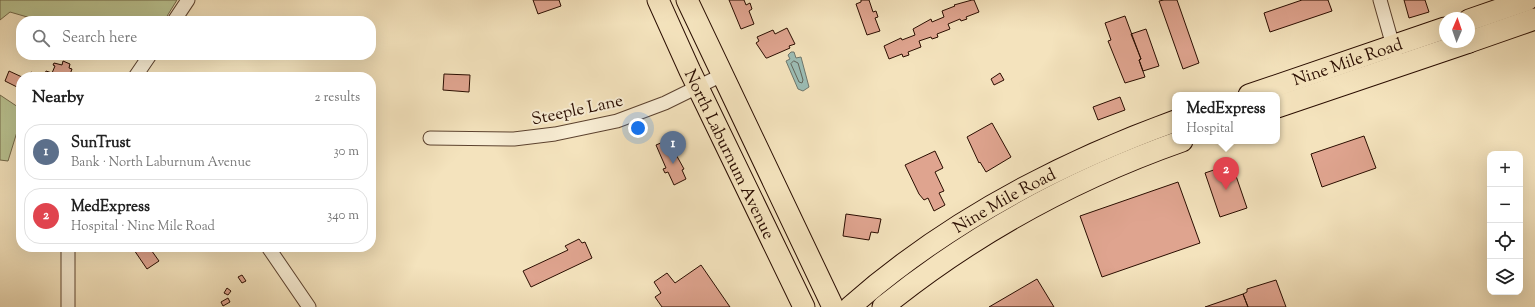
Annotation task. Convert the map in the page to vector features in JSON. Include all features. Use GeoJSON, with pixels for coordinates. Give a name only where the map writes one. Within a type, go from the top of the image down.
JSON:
{"type":"FeatureCollection","features":[{"type":"Feature","properties":{"kind":"main road","name":"North Laburnum Avenue"},"geometry":{"type":"LineString","coordinates":[[658,0],[698,87],[804,307]]}},
{"type":"Feature","properties":{"kind":"main road","name":"North Laburnum Avenue"},"geometry":{"type":"LineString","coordinates":[[687,0],[832,307]]}},
{"type":"Feature","properties":{"kind":"main road"},"geometry":{"type":"LineString","coordinates":[[1475,18],[1527,0]]}},
{"type":"Feature","properties":{"kind":"main road","name":"Nine Mile Road"},"geometry":{"type":"LineString","coordinates":[[1475,40],[1535,19]]}},
{"type":"Feature","properties":{"kind":"main road","name":"Nine Mile Road"},"geometry":{"type":"LineString","coordinates":[[1258,92],[1439,30]]}},
{"type":"Feature","properties":{"kind":"main road","name":"Nine Mile Road"},"geometry":{"type":"LineString","coordinates":[[1280,106],[1452,48]]}},
{"type":"Feature","properties":{"kind":"main road","name":"Nine Mile Road"},"geometry":{"type":"LineString","coordinates":[[850,307],[897,269],[1010,195],[1069,164],[1172,122]]}},
{"type":"Feature","properties":{"kind":"main road","name":"Nine Mile Road"},"geometry":{"type":"LineString","coordinates":[[883,307],[935,267],[1004,223],[1085,180],[1175,144]]}},
{"type":"Feature","properties":{"kind":"street"},"geometry":{"type":"LineString","coordinates":[[177,16],[188,0]]}},
{"type":"Feature","properties":{"kind":"street"},"geometry":{"type":"LineString","coordinates":[[1380,0],[1399,66]]}},
{"type":"Feature","properties":{"kind":"street"},"geometry":{"type":"LineString","coordinates":[[138,72],[147,60]]}},
{"type":"Feature","properties":{"kind":"street","name":"Steeple Lane"},"geometry":{"type":"LineString","coordinates":[[430,138],[508,139],[554,134],[617,121],[698,87],[722,75]]}},
{"type":"Feature","properties":{"kind":"street"},"geometry":{"type":"LineString","coordinates":[[68,252],[68,307]]}},
{"type":"Feature","properties":{"kind":"street"},"geometry":{"type":"LineString","coordinates":[[271,252],[309,307]]}},
{"type":"Feature","properties":{"kind":"green space"},"geometry":{"type":"Polygon","coordinates":[[[0,0],[177,0],[167,16],[24,16],[10,12],[0,20],[0,0]]]}},
{"type":"Feature","properties":{"kind":"green space"},"geometry":{"type":"Polygon","coordinates":[[[0,95],[16,106],[16,135],[8,161],[0,160],[0,95]]]}},
{"type":"Feature","properties":{"kind":"water"},"geometry":{"type":"Polygon","coordinates":[[[791,52],[794,52],[796,58],[801,57],[809,87],[803,91],[798,89],[786,61],[790,59],[788,55],[791,52]]]}},
{"type":"Feature","properties":{"kind":"building"},"geometry":{"type":"Polygon","coordinates":[[[533,0],[559,0],[561,6],[538,14],[533,0]]]}},
{"type":"Feature","properties":{"kind":"building"},"geometry":{"type":"Polygon","coordinates":[[[729,0],[744,0],[746,5],[750,3],[752,9],[749,11],[754,24],[741,29],[729,0]]]}},
{"type":"Feature","properties":{"kind":"building"},"geometry":{"type":"Polygon","coordinates":[[[861,0],[869,0],[873,12],[876,11],[878,17],[875,18],[880,31],[867,35],[856,4],[861,2],[861,0]]]}},
{"type":"Feature","properties":{"kind":"building"},"geometry":{"type":"Polygon","coordinates":[[[974,0],[979,12],[966,17],[967,19],[961,21],[960,19],[948,24],[950,29],[937,34],[938,37],[932,39],[931,37],[919,41],[921,47],[908,52],[909,55],[903,57],[902,54],[889,59],[884,46],[901,38],[902,40],[915,35],[913,29],[931,19],[932,22],[944,17],[942,11],[955,6],[954,5],[974,0]]]}},
{"type":"Feature","properties":{"kind":"building"},"geometry":{"type":"Polygon","coordinates":[[[1177,0],[1199,63],[1183,69],[1159,1],[1177,0]]]}},
{"type":"Feature","properties":{"kind":"building"},"geometry":{"type":"Polygon","coordinates":[[[1302,0],[1328,0],[1332,11],[1270,32],[1264,13],[1302,0]]]}},
{"type":"Feature","properties":{"kind":"building"},"geometry":{"type":"Polygon","coordinates":[[[1404,0],[1425,0],[1429,12],[1409,18],[1404,0]]]}},
{"type":"Feature","properties":{"kind":"building"},"geometry":{"type":"Polygon","coordinates":[[[1125,16],[1141,59],[1139,60],[1145,77],[1125,83],[1108,41],[1111,40],[1105,23],[1125,16]]]}},
{"type":"Feature","properties":{"kind":"building"},"geometry":{"type":"Polygon","coordinates":[[[787,28],[795,44],[789,46],[790,48],[766,58],[756,43],[759,41],[757,37],[773,30],[775,34],[787,28]]]}},
{"type":"Feature","properties":{"kind":"building"},"geometry":{"type":"Polygon","coordinates":[[[1146,29],[1159,66],[1143,71],[1139,60],[1141,59],[1131,34],[1146,29]]]}},
{"type":"Feature","properties":{"kind":"building"},"geometry":{"type":"Polygon","coordinates":[[[63,61],[70,64],[69,68],[72,69],[71,72],[52,72],[55,66],[53,65],[54,63],[62,65],[63,61]]]}},
{"type":"Feature","properties":{"kind":"building"},"geometry":{"type":"Polygon","coordinates":[[[9,71],[16,74],[16,86],[5,81],[9,71]]]}},
{"type":"Feature","properties":{"kind":"building"},"geometry":{"type":"Polygon","coordinates":[[[1000,73],[1004,80],[994,85],[991,79],[1000,73]]]}},
{"type":"Feature","properties":{"kind":"building"},"geometry":{"type":"Polygon","coordinates":[[[444,74],[470,75],[469,92],[443,90],[444,74]]]}},
{"type":"Feature","properties":{"kind":"building"},"geometry":{"type":"Polygon","coordinates":[[[1120,97],[1125,110],[1098,120],[1093,107],[1120,97]]]}},
{"type":"Feature","properties":{"kind":"building"},"geometry":{"type":"Polygon","coordinates":[[[992,123],[1011,157],[986,172],[980,162],[979,163],[967,137],[992,123]]]}},
{"type":"Feature","properties":{"kind":"building"},"geometry":{"type":"Polygon","coordinates":[[[1364,136],[1376,168],[1322,187],[1311,154],[1364,136]]]}},
{"type":"Feature","properties":{"kind":"building"},"geometry":{"type":"Polygon","coordinates":[[[668,140],[684,169],[682,170],[686,179],[674,185],[668,172],[665,173],[663,169],[666,168],[656,145],[668,140]]]}},
{"type":"Feature","properties":{"kind":"building"},"geometry":{"type":"Polygon","coordinates":[[[935,151],[943,168],[935,172],[944,191],[939,193],[945,205],[934,211],[928,198],[924,200],[919,194],[905,165],[935,151]]]}},
{"type":"Feature","properties":{"kind":"building"},"geometry":{"type":"Polygon","coordinates":[[[1234,163],[1237,172],[1235,173],[1247,208],[1220,217],[1205,173],[1234,163]]]}},
{"type":"Feature","properties":{"kind":"building"},"geometry":{"type":"Polygon","coordinates":[[[1178,182],[1200,243],[1102,277],[1080,216],[1178,182]]]}},
{"type":"Feature","properties":{"kind":"building"},"geometry":{"type":"Polygon","coordinates":[[[846,214],[881,219],[878,233],[871,232],[869,240],[843,236],[846,214]]]}},
{"type":"Feature","properties":{"kind":"building"},"geometry":{"type":"Polygon","coordinates":[[[579,239],[582,243],[585,242],[592,258],[531,287],[523,271],[568,250],[565,246],[579,239]]]}},
{"type":"Feature","properties":{"kind":"building"},"geometry":{"type":"Polygon","coordinates":[[[135,252],[153,252],[159,261],[147,269],[135,252]]]}},
{"type":"Feature","properties":{"kind":"building"},"geometry":{"type":"Polygon","coordinates":[[[701,265],[730,307],[662,307],[655,297],[661,293],[654,282],[667,273],[675,283],[701,265]]]}},
{"type":"Feature","properties":{"kind":"building"},"geometry":{"type":"Polygon","coordinates":[[[242,275],[246,281],[242,283],[238,277],[242,275]]]}},
{"type":"Feature","properties":{"kind":"building"},"geometry":{"type":"Polygon","coordinates":[[[1037,279],[1054,307],[989,307],[1037,279]]]}},
{"type":"Feature","properties":{"kind":"building"},"geometry":{"type":"Polygon","coordinates":[[[1276,280],[1286,307],[1248,307],[1243,294],[1247,292],[1247,289],[1276,280]]]}},
{"type":"Feature","properties":{"kind":"building"},"geometry":{"type":"Polygon","coordinates":[[[227,288],[231,291],[228,295],[224,293],[227,288]]]}},
{"type":"Feature","properties":{"kind":"building"},"geometry":{"type":"Polygon","coordinates":[[[1243,294],[1248,307],[1205,307],[1243,294]]]}},
{"type":"Feature","properties":{"kind":"building"},"geometry":{"type":"Polygon","coordinates":[[[228,298],[230,302],[223,306],[221,302],[228,298]]]}},
{"type":"Feature","properties":{"kind":"place","name":"SunTrust"},"geometry":{"type":"Point","coordinates":[673,164]}},
{"type":"Feature","properties":{"kind":"place","name":"MedExpress"},"geometry":{"type":"Point","coordinates":[1226,190]}}]}
